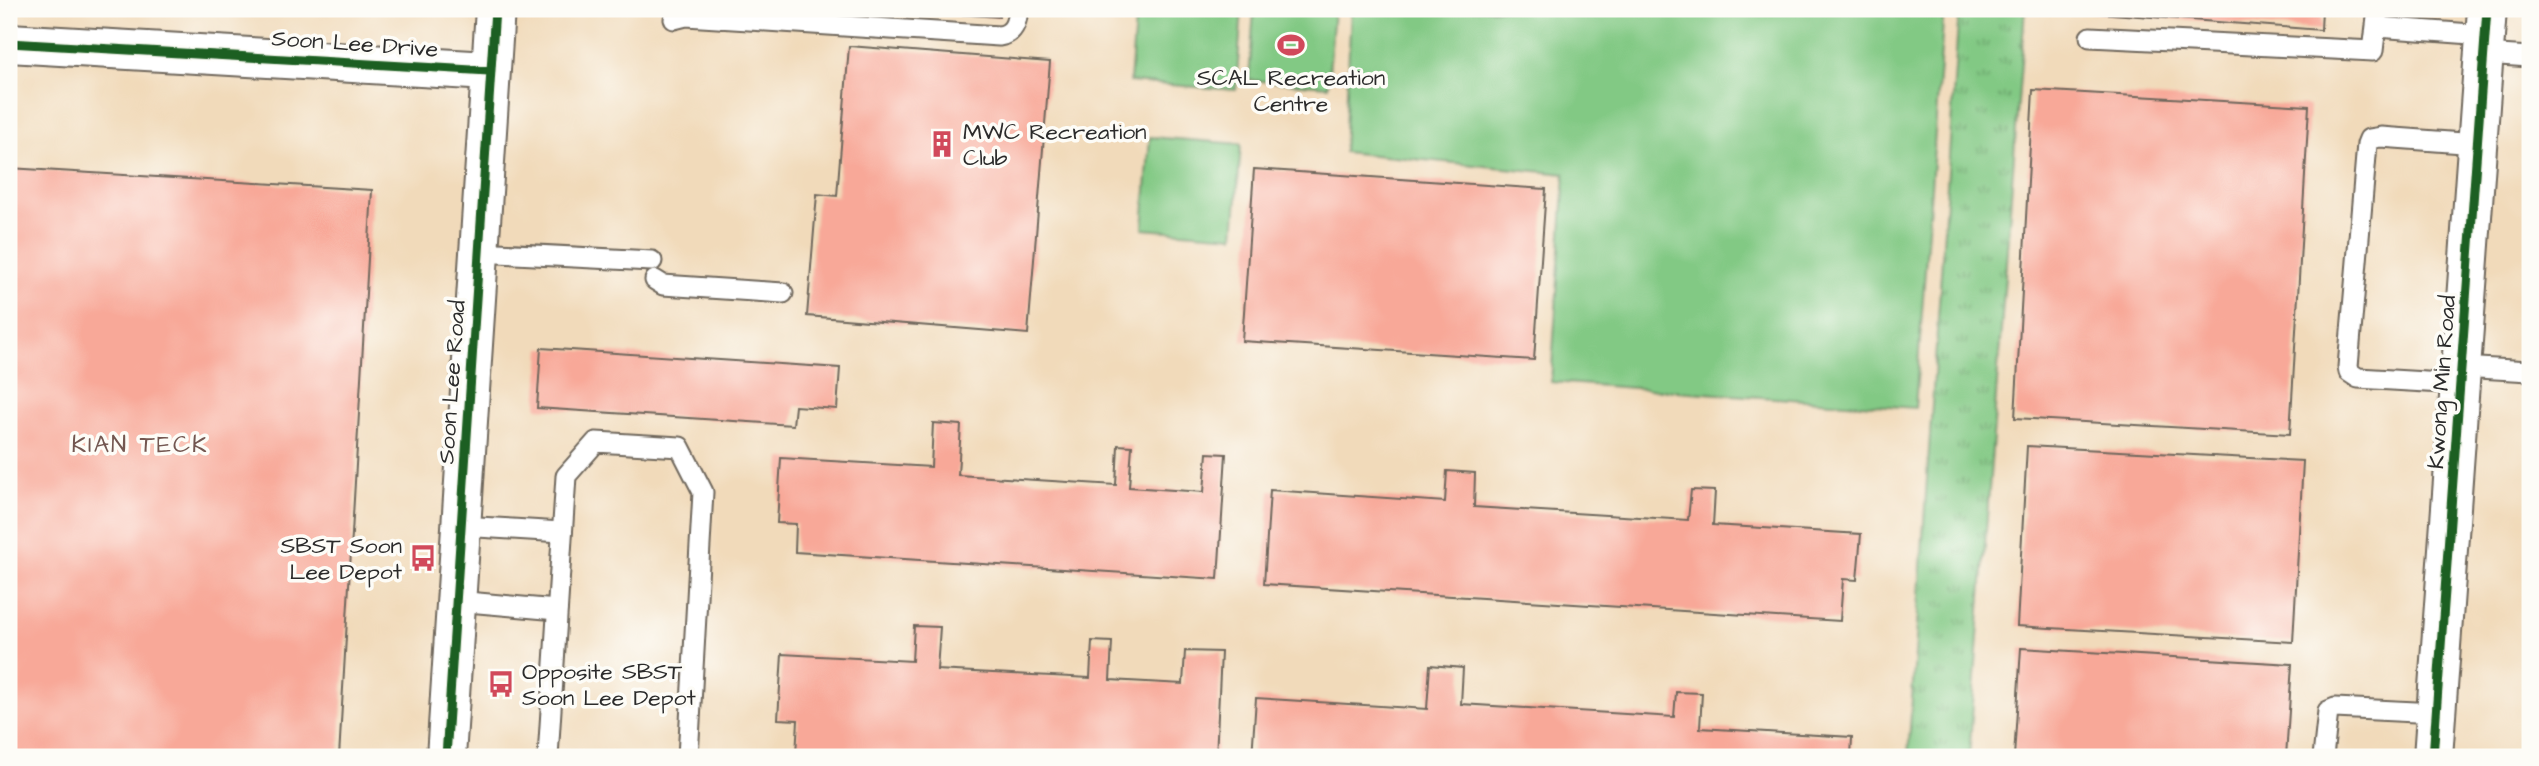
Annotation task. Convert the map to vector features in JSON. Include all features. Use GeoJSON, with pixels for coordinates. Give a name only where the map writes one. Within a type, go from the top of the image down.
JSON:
{"type":"FeatureCollection","features":[{"type":"Feature","properties":{"kind":"street","name":"Soon Lee Road"},"geometry":{"type":"LineString","coordinates":[[446,757],[495,9]]}},
{"type":"Feature","properties":{"kind":"street","name":"Kwong Min Road"},"geometry":{"type":"LineString","coordinates":[[2433,757],[2485,33]]}},
{"type":"Feature","properties":{"kind":"street","name":"Soon Lee Drive"},"geometry":{"type":"LineString","coordinates":[[9,43],[489,71]]}},
{"type":"Feature","properties":{"kind":"lane"},"geometry":{"type":"LineString","coordinates":[[674,19],[686,16],[999,36],[1006,35],[1013,29],[1018,9]]}},
{"type":"Feature","properties":{"kind":"lane"},"geometry":{"type":"LineString","coordinates":[[2090,37],[2370,52],[2375,49],[2377,18],[2485,33],[2530,57]]}},
{"type":"Feature","properties":{"kind":"lane"},"geometry":{"type":"LineString","coordinates":[[2477,145],[2381,136],[2370,139],[2367,144],[2349,372],[2358,378],[2460,376],[2530,371]]}},
{"type":"Feature","properties":{"kind":"lane"},"geometry":{"type":"LineString","coordinates":[[478,252],[654,271],[663,285],[783,293]]}},
{"type":"Feature","properties":{"kind":"lane"},"geometry":{"type":"LineString","coordinates":[[548,757],[566,476],[596,442],[680,447],[703,492],[688,757]]}},
{"type":"Feature","properties":{"kind":"lane"},"geometry":{"type":"LineString","coordinates":[[461,526],[562,532]]}},
{"type":"Feature","properties":{"kind":"lane"},"geometry":{"type":"LineString","coordinates":[[456,601],[557,610]]}},
{"type":"Feature","properties":{"kind":"lane"},"geometry":{"type":"LineString","coordinates":[[2323,757],[2325,718],[2328,711],[2334,708],[2436,713]]}},
{"type":"Feature","properties":{"kind":"green space"},"geometry":{"type":"Polygon","coordinates":[[[1136,9],[1242,9],[1236,90],[1130,82],[1136,9]]]}},
{"type":"Feature","properties":{"kind":"green space","name":"SCAL Recreation Centre"},"geometry":{"type":"Polygon","coordinates":[[[1254,9],[1334,9],[1328,86],[1249,80],[1254,9]]]}},
{"type":"Feature","properties":{"kind":"green space"},"geometry":{"type":"Polygon","coordinates":[[[1351,9],[1944,9],[1915,408],[1551,382],[1565,174],[1344,152],[1351,9]]]}},
{"type":"Feature","properties":{"kind":"green space"},"geometry":{"type":"Polygon","coordinates":[[[1959,9],[2025,9],[1969,757],[1908,757],[1959,9]]]}},
{"type":"Feature","properties":{"kind":"green space"},"geometry":{"type":"Polygon","coordinates":[[[1150,137],[1241,144],[1234,236],[1143,229],[1150,137]]]}},
{"type":"Feature","properties":{"kind":"building"},"geometry":{"type":"Polygon","coordinates":[[[914,9],[1000,9],[999,17],[914,9]]]}},
{"type":"Feature","properties":{"kind":"building"},"geometry":{"type":"Polygon","coordinates":[[[2073,9],[2322,9],[2321,30],[2073,9]]]}},
{"type":"Feature","properties":{"kind":"building","name":"MWC Recreation Club"},"geometry":{"type":"Polygon","coordinates":[[[849,46],[1050,62],[1028,334],[807,316],[817,194],[837,196],[849,46]]]}},
{"type":"Feature","properties":{"kind":"building"},"geometry":{"type":"Polygon","coordinates":[[[2033,90],[2309,106],[2290,434],[2015,418],[2033,90]]]}},
{"type":"Feature","properties":{"kind":"building"},"geometry":{"type":"Polygon","coordinates":[[[9,168],[372,190],[339,757],[9,757],[9,168]]]}},
{"type":"Feature","properties":{"kind":"building"},"geometry":{"type":"Polygon","coordinates":[[[1254,169],[1546,189],[1534,360],[1242,341],[1254,169]]]}},
{"type":"Feature","properties":{"kind":"building"},"geometry":{"type":"Polygon","coordinates":[[[541,348],[840,368],[837,409],[795,406],[793,425],[537,408],[541,348]]]}},
{"type":"Feature","properties":{"kind":"building"},"geometry":{"type":"Polygon","coordinates":[[[933,423],[961,425],[958,475],[1116,485],[1118,445],[1132,446],[1129,487],[1204,492],[1207,453],[1226,454],[1218,579],[795,552],[796,524],[777,523],[781,458],[931,467],[933,423]]]}},
{"type":"Feature","properties":{"kind":"building"},"geometry":{"type":"Polygon","coordinates":[[[2027,446],[2303,461],[2293,642],[2017,626],[2027,446]]]}},
{"type":"Feature","properties":{"kind":"building"},"geometry":{"type":"Polygon","coordinates":[[[1447,471],[1475,473],[1474,507],[1688,520],[1691,490],[1715,491],[1713,525],[1861,534],[1857,580],[1843,579],[1840,621],[1264,584],[1270,490],[1445,502],[1447,471]]]}},
{"type":"Feature","properties":{"kind":"building"},"geometry":{"type":"Polygon","coordinates":[[[914,626],[940,627],[937,670],[1090,678],[1092,641],[1112,642],[1110,680],[1183,684],[1185,651],[1221,652],[1216,757],[796,755],[798,720],[778,719],[782,654],[912,661],[914,626]]]}},
{"type":"Feature","properties":{"kind":"building"},"geometry":{"type":"Polygon","coordinates":[[[2021,648],[2292,664],[2286,757],[2014,757],[2021,648]]]}},
{"type":"Feature","properties":{"kind":"building"},"geometry":{"type":"Polygon","coordinates":[[[1430,665],[1463,668],[1461,704],[1674,717],[1676,692],[1702,693],[1700,728],[1852,737],[1851,757],[1252,757],[1256,698],[1427,709],[1430,665]]]}},
{"type":"Feature","properties":{"kind":"cycle path"},"geometry":{"type":"LineString","coordinates":[[446,757],[495,9]]}},
{"type":"Feature","properties":{"kind":"cycle path"},"geometry":{"type":"LineString","coordinates":[[2433,757],[2487,9]]}},
{"type":"Feature","properties":{"kind":"cycle path"},"geometry":{"type":"LineString","coordinates":[[9,43],[489,71]]}},
{"type":"Feature","properties":{"kind":"place","name":"SCAL Recreation Centre"},"geometry":{"type":"Point","coordinates":[1291,45]}},
{"type":"Feature","properties":{"kind":"place","name":"MWC Recreation Club"},"geometry":{"type":"Point","coordinates":[942,144]}},
{"type":"Feature","properties":{"kind":"place","name":"SBST Soon Lee Depot"},"geometry":{"type":"Point","coordinates":[423,558]}},
{"type":"Feature","properties":{"kind":"place","name":"Opposite SBST Soon Lee Depot"},"geometry":{"type":"Point","coordinates":[501,684]}},
{"type":"Feature","properties":{"kind":"district","name":"KIAN TECK"},"geometry":{"type":"Point","coordinates":[140,444]}}]}
